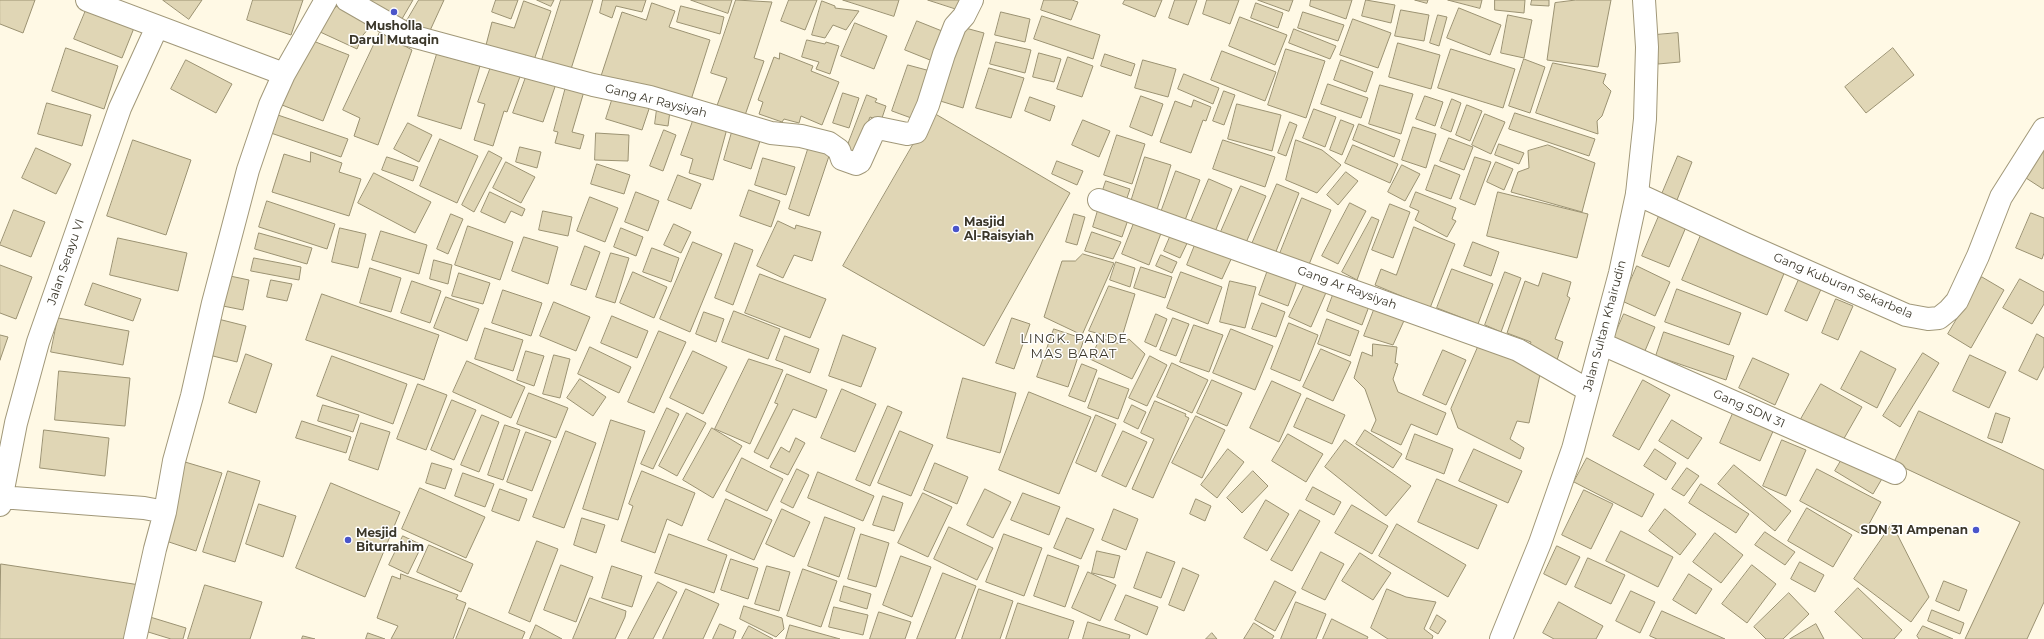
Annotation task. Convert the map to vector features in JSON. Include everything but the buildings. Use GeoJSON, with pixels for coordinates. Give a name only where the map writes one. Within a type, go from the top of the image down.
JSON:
{"type":"FeatureCollection","features":[{"type":"Feature","properties":{"kind":"street"},"geometry":{"type":"LineString","coordinates":[[87,0],[284,74]]}},
{"type":"Feature","properties":{"kind":"street"},"geometry":{"type":"LineString","coordinates":[[135,639],[155,549],[165,512],[174,460],[192,396],[213,304],[248,170],[270,105],[284,74],[326,0]]}},
{"type":"Feature","properties":{"kind":"street","name":"Gang Ar Raysiyah"},"geometry":{"type":"LineString","coordinates":[[347,0],[408,35],[593,85],[650,97],[771,133],[801,136],[829,143],[839,150],[842,159],[852,164],[860,162],[874,131],[878,128],[907,134],[916,132],[928,105],[952,33],[955,26],[964,16],[972,0]]}},
{"type":"Feature","properties":{"kind":"street","name":"Jalan Sultan Khairudin"},"geometry":{"type":"LineString","coordinates":[[1501,639],[1540,543],[1574,449],[1588,390],[1602,344],[1637,194],[1645,119],[1647,47],[1644,0]]}},
{"type":"Feature","properties":{"kind":"street","name":"Jalan Serayu VI"},"geometry":{"type":"LineString","coordinates":[[0,500],[16,423],[38,342],[120,108],[157,27]]}},
{"type":"Feature","properties":{"kind":"street","name":"Gang Kuburan Sekarbela"},"geometry":{"type":"LineString","coordinates":[[1637,194],[1906,315],[1928,319],[1939,318],[1957,301],[1978,256],[2001,197],[2044,129]]}},
{"type":"Feature","properties":{"kind":"street","name":"Gang Ar Raysiyah"},"geometry":{"type":"LineString","coordinates":[[1099,200],[1518,350],[1588,390]]}},
{"type":"Feature","properties":{"kind":"street","name":"Gang SDN 31"},"geometry":{"type":"LineString","coordinates":[[1602,344],[1895,473]]}},
{"type":"Feature","properties":{"kind":"street"},"geometry":{"type":"LineString","coordinates":[[0,500],[144,508],[165,512]]}},
{"type":"Feature","properties":{"kind":"place","name":"Musholla Darul Mutaqin"},"geometry":{"type":"Point","coordinates":[394,12]}},
{"type":"Feature","properties":{"kind":"place","name":"Masjid Al-Raisyiah"},"geometry":{"type":"Point","coordinates":[956,229]}},
{"type":"Feature","properties":{"kind":"place","name":"SDN 31 Ampenan"},"geometry":{"type":"Point","coordinates":[1976,530]}},
{"type":"Feature","properties":{"kind":"place","name":"Mesjid Biturrahim"},"geometry":{"type":"Point","coordinates":[348,540]}},
{"type":"Feature","properties":{"kind":"district","name":"LINGK. PANDE MAS BARAT"},"geometry":{"type":"Point","coordinates":[1074,346]}}]}
